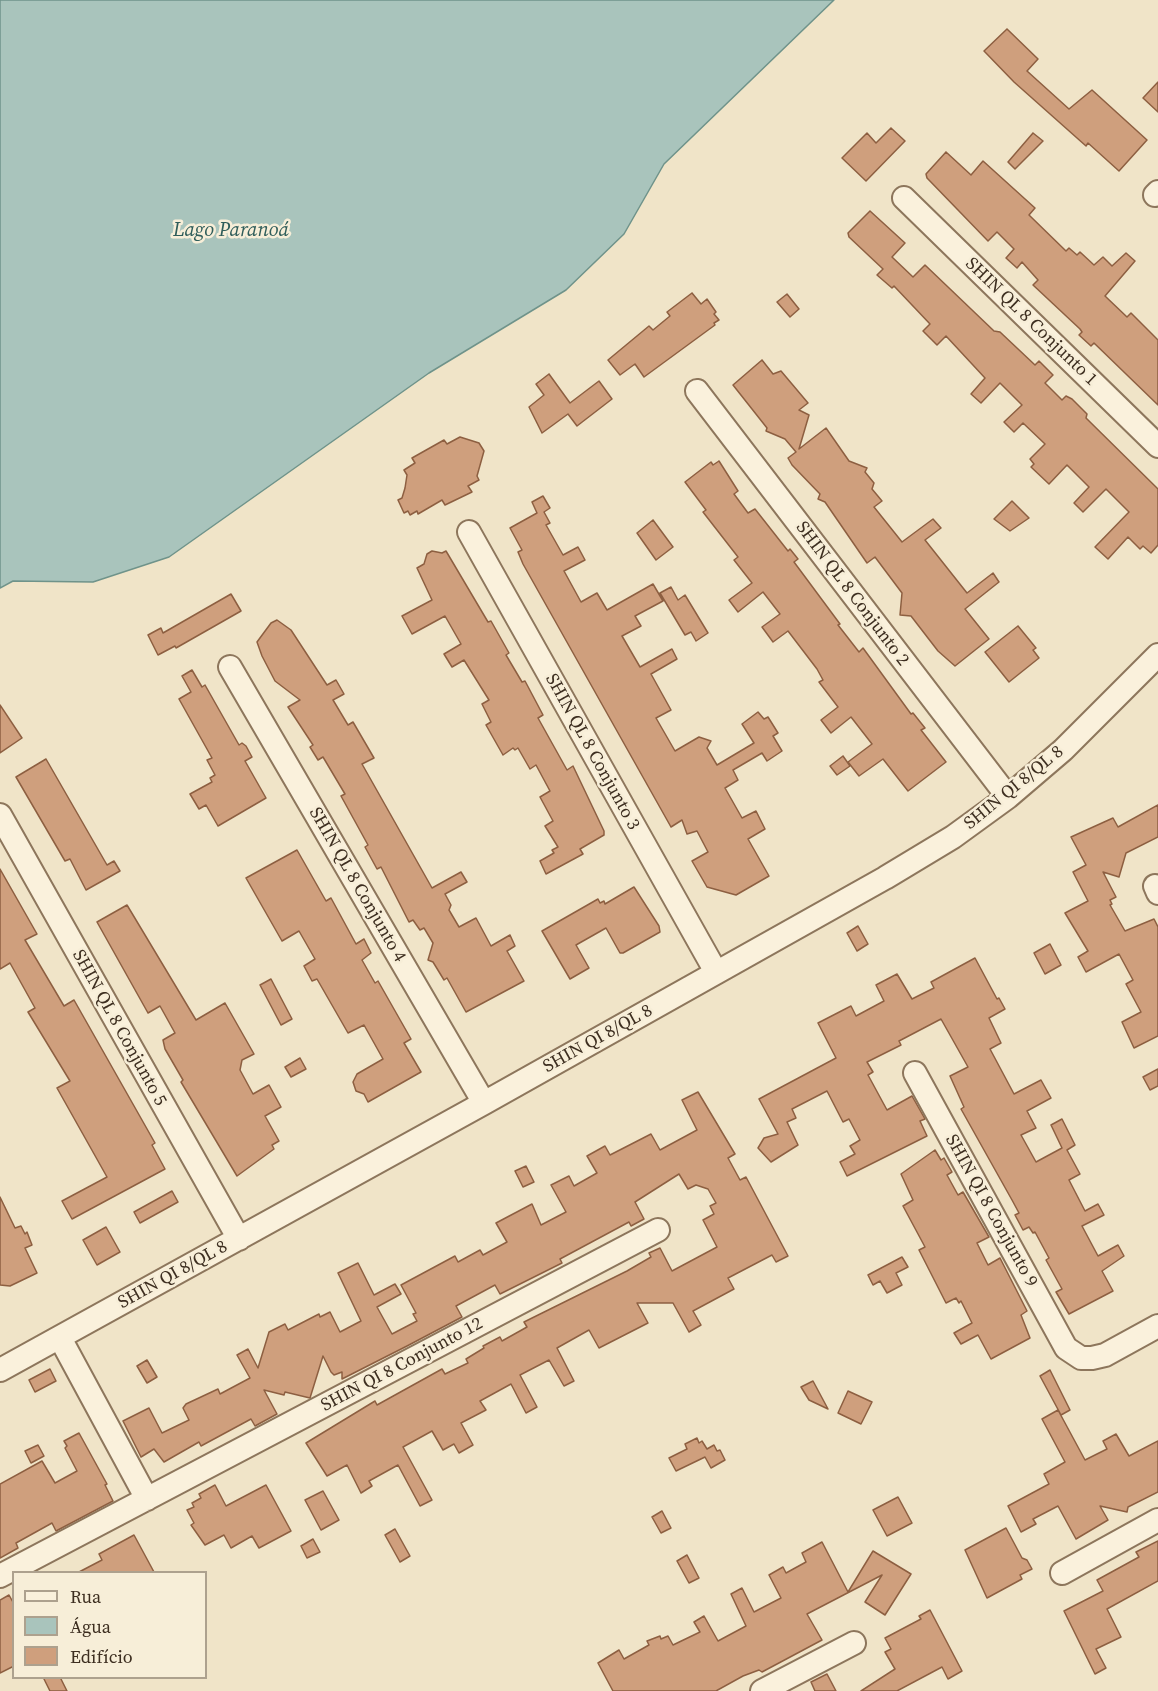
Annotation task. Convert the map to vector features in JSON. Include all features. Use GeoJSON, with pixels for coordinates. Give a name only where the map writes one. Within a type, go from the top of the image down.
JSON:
{"type":"FeatureCollection","features":[{"type":"Feature","properties":{"kind":"street","name":"SHIN QL 8 Conjunto 1"},"geometry":{"type":"LineString","coordinates":[[904,198],[1158,446]]}},
{"type":"Feature","properties":{"kind":"street","name":"SHIN QL 8 Conjunto 2"},"geometry":{"type":"LineString","coordinates":[[697,391],[1008,797]]}},
{"type":"Feature","properties":{"kind":"street","name":"SHIN QL 8 Conjunto 3"},"geometry":{"type":"LineString","coordinates":[[469,532],[716,972]]}},
{"type":"Feature","properties":{"kind":"street","name":"SHIN QI 8/QL 8"},"geometry":{"type":"LineString","coordinates":[[0,1370],[484,1104],[885,878],[953,837],[1008,797],[1063,750],[1158,655]]}},
{"type":"Feature","properties":{"kind":"street","name":"SHIN QL 8 Conjunto 4"},"geometry":{"type":"LineString","coordinates":[[230,667],[484,1104]]}},
{"type":"Feature","properties":{"kind":"street","name":"SHIN QL 8 Conjunto 5"},"geometry":{"type":"LineString","coordinates":[[0,816],[239,1239]]}},
{"type":"Feature","properties":{"kind":"street","name":"SHIN QI 8 Conjunto 9"},"geometry":{"type":"LineString","coordinates":[[915,1073],[1066,1348],[1082,1358],[1105,1355],[1158,1326]]}},
{"type":"Feature","properties":{"kind":"street","name":"SHIN QI 8 Conjunto 12"},"geometry":{"type":"LineString","coordinates":[[0,1576],[658,1230]]}},
{"type":"Feature","properties":{"kind":"street"},"geometry":{"type":"LineString","coordinates":[[60,1338],[147,1499]]}},
{"type":"Feature","properties":{"kind":"street"},"geometry":{"type":"LineString","coordinates":[[1062,1573],[1158,1520]]}},
{"type":"Feature","properties":{"kind":"street"},"geometry":{"type":"LineString","coordinates":[[762,1691],[854,1643]]}},
{"type":"Feature","properties":{"kind":"water","name":"Lago Paranoá"},"geometry":{"type":"Polygon","coordinates":[[[0,0],[834,0],[664,164],[624,234],[566,290],[429,373],[169,557],[93,582],[13,581],[0,588],[0,0]]]}},
{"type":"Feature","properties":{"kind":"building"},"geometry":{"type":"Polygon","coordinates":[[[1007,29],[1038,59],[1027,71],[1069,109],[1092,90],[1147,140],[1119,171],[1088,143],[1086,146],[1014,82],[984,51],[1007,29]]]}},
{"type":"Feature","properties":{"kind":"building"},"geometry":{"type":"Polygon","coordinates":[[[1158,82],[1158,112],[1143,98],[1158,82]]]}},
{"type":"Feature","properties":{"kind":"building"},"geometry":{"type":"Polygon","coordinates":[[[891,128],[905,141],[866,181],[842,158],[867,133],[876,143],[891,128]]]}},
{"type":"Feature","properties":{"kind":"building"},"geometry":{"type":"Polygon","coordinates":[[[1033,133],[1043,141],[1015,169],[1008,162],[1033,133]]]}},
{"type":"Feature","properties":{"kind":"building"},"geometry":{"type":"Polygon","coordinates":[[[946,152],[971,175],[983,161],[1035,208],[1029,215],[1066,251],[1069,248],[1077,255],[1080,252],[1094,265],[1103,257],[1112,266],[1126,253],[1135,261],[1105,296],[1127,317],[1131,313],[1158,340],[1158,405],[1094,343],[1091,346],[1079,335],[1082,332],[1080,329],[1033,285],[1038,280],[1022,262],[1017,268],[1006,258],[1014,249],[997,232],[988,241],[927,178],[926,174],[946,152]]]}},
{"type":"Feature","properties":{"kind":"building"},"geometry":{"type":"Polygon","coordinates":[[[870,211],[905,243],[892,257],[913,277],[925,265],[994,331],[1000,332],[1035,365],[1039,361],[1053,375],[1045,383],[1062,400],[1066,396],[1072,399],[1087,414],[1086,418],[1158,489],[1158,545],[1151,553],[1143,546],[1140,549],[1128,537],[1108,559],[1095,547],[1129,512],[1106,489],[1083,512],[1074,503],[1089,487],[1067,465],[1049,484],[1031,467],[1034,464],[1030,459],[1045,444],[1023,423],[1014,432],[1004,422],[1022,405],[1000,383],[981,403],[971,394],[985,378],[946,336],[937,345],[923,331],[930,324],[894,286],[892,288],[877,275],[883,269],[849,237],[848,233],[870,211]]]}},
{"type":"Feature","properties":{"kind":"building"},"geometry":{"type":"Polygon","coordinates":[[[692,293],[701,304],[707,299],[719,320],[714,323],[715,325],[644,377],[635,364],[620,375],[608,360],[649,326],[653,330],[670,316],[667,312],[692,293]]]}},
{"type":"Feature","properties":{"kind":"building"},"geometry":{"type":"Polygon","coordinates":[[[787,294],[799,309],[790,317],[777,302],[787,294]]]}},
{"type":"Feature","properties":{"kind":"building"},"geometry":{"type":"Polygon","coordinates":[[[762,360],[773,374],[781,371],[808,403],[799,410],[809,415],[799,449],[826,428],[849,461],[867,468],[865,472],[874,483],[872,489],[882,501],[874,507],[902,542],[933,519],[941,528],[925,540],[967,593],[993,573],[999,582],[965,609],[989,639],[955,666],[938,651],[911,616],[900,615],[902,593],[875,557],[867,563],[825,502],[818,499],[820,494],[792,465],[788,458],[796,452],[785,439],[766,431],[767,428],[733,385],[762,360]]]}},
{"type":"Feature","properties":{"kind":"building"},"geometry":{"type":"Polygon","coordinates":[[[549,374],[570,403],[599,381],[612,399],[577,426],[568,414],[542,433],[529,407],[544,395],[536,384],[549,374]]]}},
{"type":"Feature","properties":{"kind":"building"},"geometry":{"type":"Polygon","coordinates":[[[460,437],[479,443],[484,451],[477,476],[479,480],[468,486],[472,492],[445,505],[442,500],[418,514],[417,511],[410,515],[408,511],[404,513],[398,500],[402,498],[405,488],[407,475],[404,470],[415,463],[412,458],[444,440],[447,444],[460,437]]]}},
{"type":"Feature","properties":{"kind":"building"},"geometry":{"type":"Polygon","coordinates":[[[719,461],[738,491],[734,494],[748,513],[755,509],[788,551],[790,549],[798,559],[794,562],[840,624],[838,625],[859,652],[863,648],[911,714],[913,713],[925,728],[921,730],[946,762],[908,791],[883,759],[859,776],[848,762],[872,744],[851,717],[831,733],[821,720],[838,707],[819,682],[823,680],[817,669],[788,631],[773,642],[762,627],[780,614],[763,592],[738,612],[729,600],[752,583],[734,560],[738,557],[703,512],[706,510],[685,482],[711,462],[713,465],[719,461]]]}},
{"type":"Feature","properties":{"kind":"building"},"geometry":{"type":"Polygon","coordinates":[[[543,496],[550,508],[544,512],[550,523],[546,525],[563,555],[578,547],[585,560],[564,571],[581,602],[597,593],[607,610],[653,584],[663,601],[635,616],[641,626],[622,636],[640,667],[672,649],[677,659],[651,674],[671,710],[656,718],[675,751],[699,737],[711,741],[707,748],[717,765],[754,743],[742,724],[758,712],[764,719],[768,717],[778,733],[773,736],[782,751],[767,761],[762,753],[733,770],[738,780],[725,788],[742,818],[756,811],[765,829],[748,839],[769,876],[736,895],[707,887],[692,861],[708,852],[697,831],[687,834],[682,820],[671,827],[523,564],[518,552],[522,550],[510,528],[537,513],[532,502],[543,496]]]}},
{"type":"Feature","properties":{"kind":"building"},"geometry":{"type":"Polygon","coordinates":[[[1012,501],[1029,518],[1010,531],[994,519],[1012,501]]]}},
{"type":"Feature","properties":{"kind":"building"},"geometry":{"type":"Polygon","coordinates":[[[653,520],[673,547],[656,560],[637,533],[653,520]]]}},
{"type":"Feature","properties":{"kind":"building"},"geometry":{"type":"Polygon","coordinates":[[[432,551],[442,553],[446,551],[488,622],[491,621],[509,653],[506,655],[522,682],[525,681],[543,715],[538,718],[567,770],[573,766],[604,831],[604,835],[580,849],[583,854],[546,874],[540,861],[554,853],[552,850],[558,847],[545,826],[553,821],[540,797],[550,791],[536,765],[530,769],[518,748],[515,750],[513,748],[503,755],[486,725],[491,722],[482,704],[489,700],[464,660],[452,667],[444,654],[461,644],[445,616],[412,634],[402,616],[432,600],[417,568],[424,564],[427,554],[432,551]]]}},
{"type":"Feature","properties":{"kind":"building"},"geometry":{"type":"Polygon","coordinates":[[[671,587],[678,600],[685,595],[708,633],[696,641],[691,632],[685,635],[660,593],[671,587]]]}},
{"type":"Feature","properties":{"kind":"building"},"geometry":{"type":"Polygon","coordinates":[[[231,594],[241,611],[176,648],[175,646],[158,655],[148,635],[161,628],[163,633],[231,594]]]}},
{"type":"Feature","properties":{"kind":"building"},"geometry":{"type":"Polygon","coordinates":[[[277,620],[291,630],[327,685],[336,680],[344,694],[333,700],[348,725],[353,722],[374,758],[362,764],[432,888],[461,872],[467,882],[445,894],[451,905],[449,910],[459,927],[476,918],[491,946],[510,935],[515,946],[507,951],[524,981],[466,1012],[447,978],[444,980],[433,962],[428,960],[433,943],[424,928],[420,930],[413,920],[409,922],[381,867],[377,869],[365,847],[368,845],[341,796],[345,794],[323,757],[318,760],[310,747],[313,745],[288,707],[300,700],[275,681],[262,656],[257,642],[271,623],[277,620]]]}},
{"type":"Feature","properties":{"kind":"building"},"geometry":{"type":"Polygon","coordinates":[[[1018,626],[1036,648],[1033,650],[1039,658],[1009,682],[985,652],[1018,626]]]}},
{"type":"Feature","properties":{"kind":"building"},"geometry":{"type":"Polygon","coordinates":[[[192,670],[202,687],[205,685],[239,745],[242,743],[246,746],[252,757],[245,761],[266,798],[218,826],[206,805],[199,809],[190,794],[212,782],[210,778],[215,775],[207,760],[212,758],[179,699],[191,692],[182,676],[192,670]]]}},
{"type":"Feature","properties":{"kind":"building"},"geometry":{"type":"Polygon","coordinates":[[[0,705],[22,738],[0,753],[0,705]]]}},
{"type":"Feature","properties":{"kind":"building"},"geometry":{"type":"Polygon","coordinates":[[[843,756],[850,766],[837,775],[830,766],[843,756]]]}},
{"type":"Feature","properties":{"kind":"building"},"geometry":{"type":"Polygon","coordinates":[[[46,759],[107,865],[114,861],[120,871],[86,890],[70,859],[65,861],[16,777],[46,759]]]}},
{"type":"Feature","properties":{"kind":"building"},"geometry":{"type":"Polygon","coordinates":[[[1158,805],[1158,837],[1126,853],[1119,877],[1103,872],[1116,897],[1110,900],[1112,904],[1110,905],[1125,931],[1154,919],[1158,927],[1158,1036],[1134,1048],[1122,1022],[1141,1012],[1126,984],[1133,980],[1119,954],[1086,972],[1078,957],[1088,951],[1065,913],[1088,901],[1073,872],[1086,865],[1071,837],[1113,818],[1118,827],[1158,805]]]}},
{"type":"Feature","properties":{"kind":"building"},"geometry":{"type":"Polygon","coordinates":[[[297,850],[326,901],[331,898],[356,944],[364,939],[371,953],[362,960],[375,983],[378,981],[411,1039],[404,1043],[421,1072],[368,1102],[364,1094],[356,1091],[353,1082],[357,1074],[383,1059],[364,1025],[348,1033],[317,979],[312,981],[304,966],[315,959],[299,931],[282,941],[246,878],[297,850]]]}},
{"type":"Feature","properties":{"kind":"building"},"geometry":{"type":"Polygon","coordinates":[[[0,869],[37,934],[25,940],[64,1006],[74,1000],[155,1143],[152,1145],[165,1169],[72,1219],[62,1201],[107,1177],[57,1088],[70,1081],[28,1012],[35,1008],[10,963],[0,969],[0,869]]]}},
{"type":"Feature","properties":{"kind":"building"},"geometry":{"type":"Polygon","coordinates":[[[634,887],[659,926],[660,932],[620,953],[606,928],[576,945],[589,968],[570,979],[542,931],[598,899],[600,903],[604,901],[605,904],[634,887]]]}},
{"type":"Feature","properties":{"kind":"building"},"geometry":{"type":"Polygon","coordinates":[[[127,905],[196,1020],[225,1003],[254,1054],[242,1060],[240,1070],[253,1094],[269,1085],[281,1107],[265,1116],[279,1141],[272,1145],[274,1149],[237,1176],[181,1082],[183,1080],[165,1049],[163,1040],[175,1033],[160,1006],[148,1013],[97,922],[127,905]]]}},
{"type":"Feature","properties":{"kind":"building"},"geometry":{"type":"Polygon","coordinates":[[[858,926],[868,944],[857,951],[847,933],[858,926]]]}},
{"type":"Feature","properties":{"kind":"building"},"geometry":{"type":"Polygon","coordinates":[[[1050,944],[1061,965],[1045,974],[1034,953],[1050,944]]]}},
{"type":"Feature","properties":{"kind":"building"},"geometry":{"type":"Polygon","coordinates":[[[975,958],[997,999],[999,998],[1005,1009],[989,1018],[1001,1043],[990,1049],[1014,1094],[1041,1080],[1051,1098],[1027,1111],[1036,1128],[1021,1135],[1036,1162],[1062,1148],[1051,1125],[1062,1119],[1075,1145],[1067,1150],[1080,1174],[1069,1180],[1085,1211],[1098,1204],[1104,1215],[1082,1226],[1098,1256],[1118,1245],[1124,1256],[1102,1271],[1113,1291],[1069,1314],[1056,1292],[1062,1289],[1046,1260],[1049,1258],[1035,1232],[1033,1233],[1029,1227],[1023,1230],[1015,1215],[1019,1213],[961,1109],[964,1107],[950,1076],[968,1067],[941,1019],[899,1041],[901,1045],[867,1062],[873,1072],[868,1075],[887,1110],[912,1096],[925,1119],[920,1121],[927,1136],[847,1176],[840,1162],[855,1154],[850,1146],[860,1140],[849,1119],[843,1122],[827,1091],[792,1109],[796,1118],[787,1122],[798,1145],[771,1162],[758,1148],[764,1138],[778,1134],[759,1099],[836,1058],[818,1023],[851,1006],[856,1016],[884,1001],[876,985],[897,974],[912,999],[934,988],[931,982],[975,958]]]}},
{"type":"Feature","properties":{"kind":"building"},"geometry":{"type":"Polygon","coordinates":[[[271,979],[292,1019],[281,1025],[260,985],[271,979]]]}},
{"type":"Feature","properties":{"kind":"building"},"geometry":{"type":"Polygon","coordinates":[[[300,1058],[306,1069],[291,1077],[285,1067],[300,1058]]]}},
{"type":"Feature","properties":{"kind":"building"},"geometry":{"type":"Polygon","coordinates":[[[1158,1069],[1158,1086],[1150,1090],[1143,1077],[1158,1069]]]}},
{"type":"Feature","properties":{"kind":"building"},"geometry":{"type":"Polygon","coordinates":[[[698,1092],[735,1154],[728,1158],[740,1180],[746,1177],[788,1256],[776,1262],[772,1255],[728,1278],[734,1289],[693,1311],[701,1325],[689,1332],[673,1303],[637,1303],[648,1323],[599,1348],[589,1330],[557,1348],[574,1381],[564,1386],[549,1360],[520,1375],[537,1407],[526,1413],[511,1384],[480,1401],[486,1410],[461,1423],[473,1445],[459,1453],[454,1444],[443,1450],[432,1431],[403,1447],[432,1500],[420,1506],[398,1465],[369,1481],[372,1486],[361,1493],[347,1465],[327,1476],[306,1443],[375,1401],[377,1405],[442,1369],[445,1374],[468,1363],[466,1359],[484,1348],[483,1346],[500,1337],[502,1341],[527,1327],[524,1322],[627,1271],[651,1257],[649,1253],[660,1248],[672,1271],[717,1247],[703,1220],[714,1214],[710,1206],[716,1203],[708,1189],[696,1185],[688,1189],[679,1174],[635,1202],[644,1219],[631,1226],[629,1222],[560,1259],[562,1263],[500,1294],[495,1285],[456,1306],[462,1317],[407,1346],[342,1379],[342,1372],[334,1375],[323,1356],[310,1398],[264,1390],[277,1414],[255,1426],[251,1419],[201,1446],[199,1442],[164,1462],[154,1449],[141,1457],[123,1421],[149,1408],[162,1433],[189,1420],[183,1408],[186,1404],[218,1389],[220,1394],[250,1378],[237,1355],[248,1349],[258,1368],[269,1332],[285,1324],[288,1330],[319,1314],[320,1317],[330,1312],[340,1332],[361,1321],[338,1273],[358,1263],[374,1295],[395,1284],[401,1294],[377,1307],[392,1334],[417,1321],[413,1314],[416,1313],[401,1285],[455,1256],[458,1262],[480,1250],[483,1255],[507,1242],[496,1223],[532,1204],[541,1225],[566,1212],[551,1185],[569,1176],[574,1186],[597,1173],[587,1156],[605,1146],[610,1155],[651,1134],[660,1150],[697,1130],[682,1100],[698,1092]]]}},
{"type":"Feature","properties":{"kind":"building"},"geometry":{"type":"Polygon","coordinates":[[[935,1150],[941,1160],[944,1158],[952,1172],[947,1175],[958,1195],[963,1192],[989,1237],[977,1243],[988,1265],[1000,1258],[1027,1311],[1021,1315],[1030,1338],[991,1359],[978,1335],[961,1344],[954,1333],[972,1323],[961,1301],[959,1303],[956,1298],[946,1303],[919,1250],[925,1247],[903,1206],[913,1200],[901,1174],[935,1150]]]}},
{"type":"Feature","properties":{"kind":"building"},"geometry":{"type":"Polygon","coordinates":[[[526,1166],[534,1182],[523,1187],[515,1171],[526,1166]]]}},
{"type":"Feature","properties":{"kind":"building"},"geometry":{"type":"Polygon","coordinates":[[[172,1191],[178,1202],[140,1223],[134,1212],[172,1191]]]}},
{"type":"Feature","properties":{"kind":"building"},"geometry":{"type":"Polygon","coordinates":[[[0,1197],[15,1228],[21,1226],[25,1234],[27,1232],[32,1245],[25,1248],[37,1273],[10,1286],[0,1285],[0,1197]]]}},
{"type":"Feature","properties":{"kind":"building"},"geometry":{"type":"Polygon","coordinates":[[[106,1227],[120,1252],[97,1265],[83,1240],[106,1227]]]}},
{"type":"Feature","properties":{"kind":"building"},"geometry":{"type":"Polygon","coordinates":[[[902,1257],[908,1267],[896,1273],[902,1285],[887,1293],[880,1281],[873,1285],[868,1275],[902,1257]]]}},
{"type":"Feature","properties":{"kind":"building"},"geometry":{"type":"Polygon","coordinates":[[[147,1360],[157,1377],[147,1383],[137,1366],[147,1360]]]}},
{"type":"Feature","properties":{"kind":"building"},"geometry":{"type":"Polygon","coordinates":[[[50,1369],[56,1381],[35,1392],[29,1380],[50,1369]]]}},
{"type":"Feature","properties":{"kind":"building"},"geometry":{"type":"Polygon","coordinates":[[[1050,1370],[1070,1410],[1061,1415],[1040,1376],[1050,1370]]]}},
{"type":"Feature","properties":{"kind":"building"},"geometry":{"type":"Polygon","coordinates":[[[813,1381],[828,1409],[809,1400],[801,1387],[813,1381]]]}},
{"type":"Feature","properties":{"kind":"building"},"geometry":{"type":"Polygon","coordinates":[[[848,1391],[872,1402],[861,1424],[838,1413],[848,1391]]]}},
{"type":"Feature","properties":{"kind":"building"},"geometry":{"type":"Polygon","coordinates":[[[1058,1410],[1085,1460],[1107,1449],[1103,1441],[1116,1434],[1129,1456],[1158,1441],[1158,1492],[1128,1507],[1127,1512],[1100,1506],[1108,1520],[1076,1539],[1058,1506],[1033,1519],[1036,1524],[1021,1532],[1008,1506],[1049,1484],[1044,1474],[1065,1462],[1042,1419],[1058,1410]]]}},
{"type":"Feature","properties":{"kind":"building"},"geometry":{"type":"Polygon","coordinates":[[[79,1433],[107,1484],[105,1485],[113,1501],[56,1531],[52,1523],[16,1543],[18,1548],[0,1558],[0,1484],[42,1461],[55,1483],[77,1471],[65,1448],[67,1446],[64,1441],[79,1433]]]}},
{"type":"Feature","properties":{"kind":"building"},"geometry":{"type":"Polygon","coordinates":[[[697,1438],[699,1443],[702,1441],[707,1449],[714,1445],[717,1451],[720,1450],[725,1460],[711,1468],[705,1457],[676,1471],[669,1458],[687,1449],[685,1444],[697,1438]]]}},
{"type":"Feature","properties":{"kind":"building"},"geometry":{"type":"Polygon","coordinates":[[[38,1445],[44,1456],[31,1463],[25,1451],[38,1445]]]}},
{"type":"Feature","properties":{"kind":"building"},"geometry":{"type":"Polygon","coordinates":[[[215,1485],[226,1506],[266,1485],[291,1531],[259,1548],[252,1536],[231,1548],[224,1535],[205,1545],[191,1525],[194,1523],[187,1510],[194,1507],[192,1503],[201,1498],[199,1494],[215,1485]]]}},
{"type":"Feature","properties":{"kind":"building"},"geometry":{"type":"Polygon","coordinates":[[[323,1491],[339,1520],[321,1530],[305,1500],[323,1491]]]}},
{"type":"Feature","properties":{"kind":"building"},"geometry":{"type":"Polygon","coordinates":[[[898,1497],[912,1523],[887,1536],[873,1510],[898,1497]]]}},
{"type":"Feature","properties":{"kind":"building"},"geometry":{"type":"Polygon","coordinates":[[[662,1511],[671,1528],[661,1533],[652,1517],[662,1511]]]}},
{"type":"Feature","properties":{"kind":"building"},"geometry":{"type":"Polygon","coordinates":[[[1006,1528],[1022,1558],[1027,1560],[1032,1569],[1020,1575],[1022,1579],[987,1598],[965,1550],[1006,1528]]]}},
{"type":"Feature","properties":{"kind":"building"},"geometry":{"type":"Polygon","coordinates":[[[395,1529],[410,1556],[400,1562],[385,1535],[395,1529]]]}},
{"type":"Feature","properties":{"kind":"building"},"geometry":{"type":"Polygon","coordinates":[[[134,1535],[153,1571],[81,1571],[102,1560],[99,1554],[134,1535]]]}},
{"type":"Feature","properties":{"kind":"building"},"geometry":{"type":"Polygon","coordinates":[[[313,1539],[320,1552],[307,1558],[301,1546],[313,1539]]]}},
{"type":"Feature","properties":{"kind":"building"},"geometry":{"type":"Polygon","coordinates":[[[1158,1541],[1158,1581],[1107,1609],[1121,1637],[1096,1649],[1106,1668],[1095,1674],[1064,1611],[1103,1591],[1097,1580],[1139,1557],[1136,1552],[1158,1541]]]}},
{"type":"Feature","properties":{"kind":"building"},"geometry":{"type":"Polygon","coordinates":[[[822,1542],[848,1592],[873,1551],[911,1574],[885,1615],[865,1602],[882,1575],[807,1614],[822,1640],[762,1672],[759,1670],[743,1676],[716,1691],[613,1691],[598,1663],[619,1650],[624,1659],[649,1645],[647,1641],[660,1636],[661,1639],[668,1636],[673,1645],[700,1632],[694,1622],[704,1616],[718,1641],[746,1626],[731,1594],[742,1588],[754,1612],[781,1598],[769,1575],[783,1567],[786,1573],[806,1562],[802,1553],[822,1542]]]}},
{"type":"Feature","properties":{"kind":"building"},"geometry":{"type":"Polygon","coordinates":[[[687,1555],[699,1578],[689,1583],[677,1561],[687,1555]]]}},
{"type":"Feature","properties":{"kind":"building"},"geometry":{"type":"Polygon","coordinates":[[[9,1595],[12,1600],[12,1667],[0,1673],[0,1600],[9,1595]]]}},
{"type":"Feature","properties":{"kind":"building"},"geometry":{"type":"Polygon","coordinates":[[[930,1610],[962,1671],[948,1679],[942,1667],[897,1691],[861,1691],[895,1669],[885,1652],[891,1649],[885,1638],[921,1619],[919,1616],[930,1610]]]}},
{"type":"Feature","properties":{"kind":"building"},"geometry":{"type":"Polygon","coordinates":[[[827,1674],[836,1691],[815,1691],[811,1682],[827,1674]]]}},
{"type":"Feature","properties":{"kind":"building"},"geometry":{"type":"Polygon","coordinates":[[[44,1679],[61,1679],[67,1691],[50,1691],[44,1679]]]}}]}
